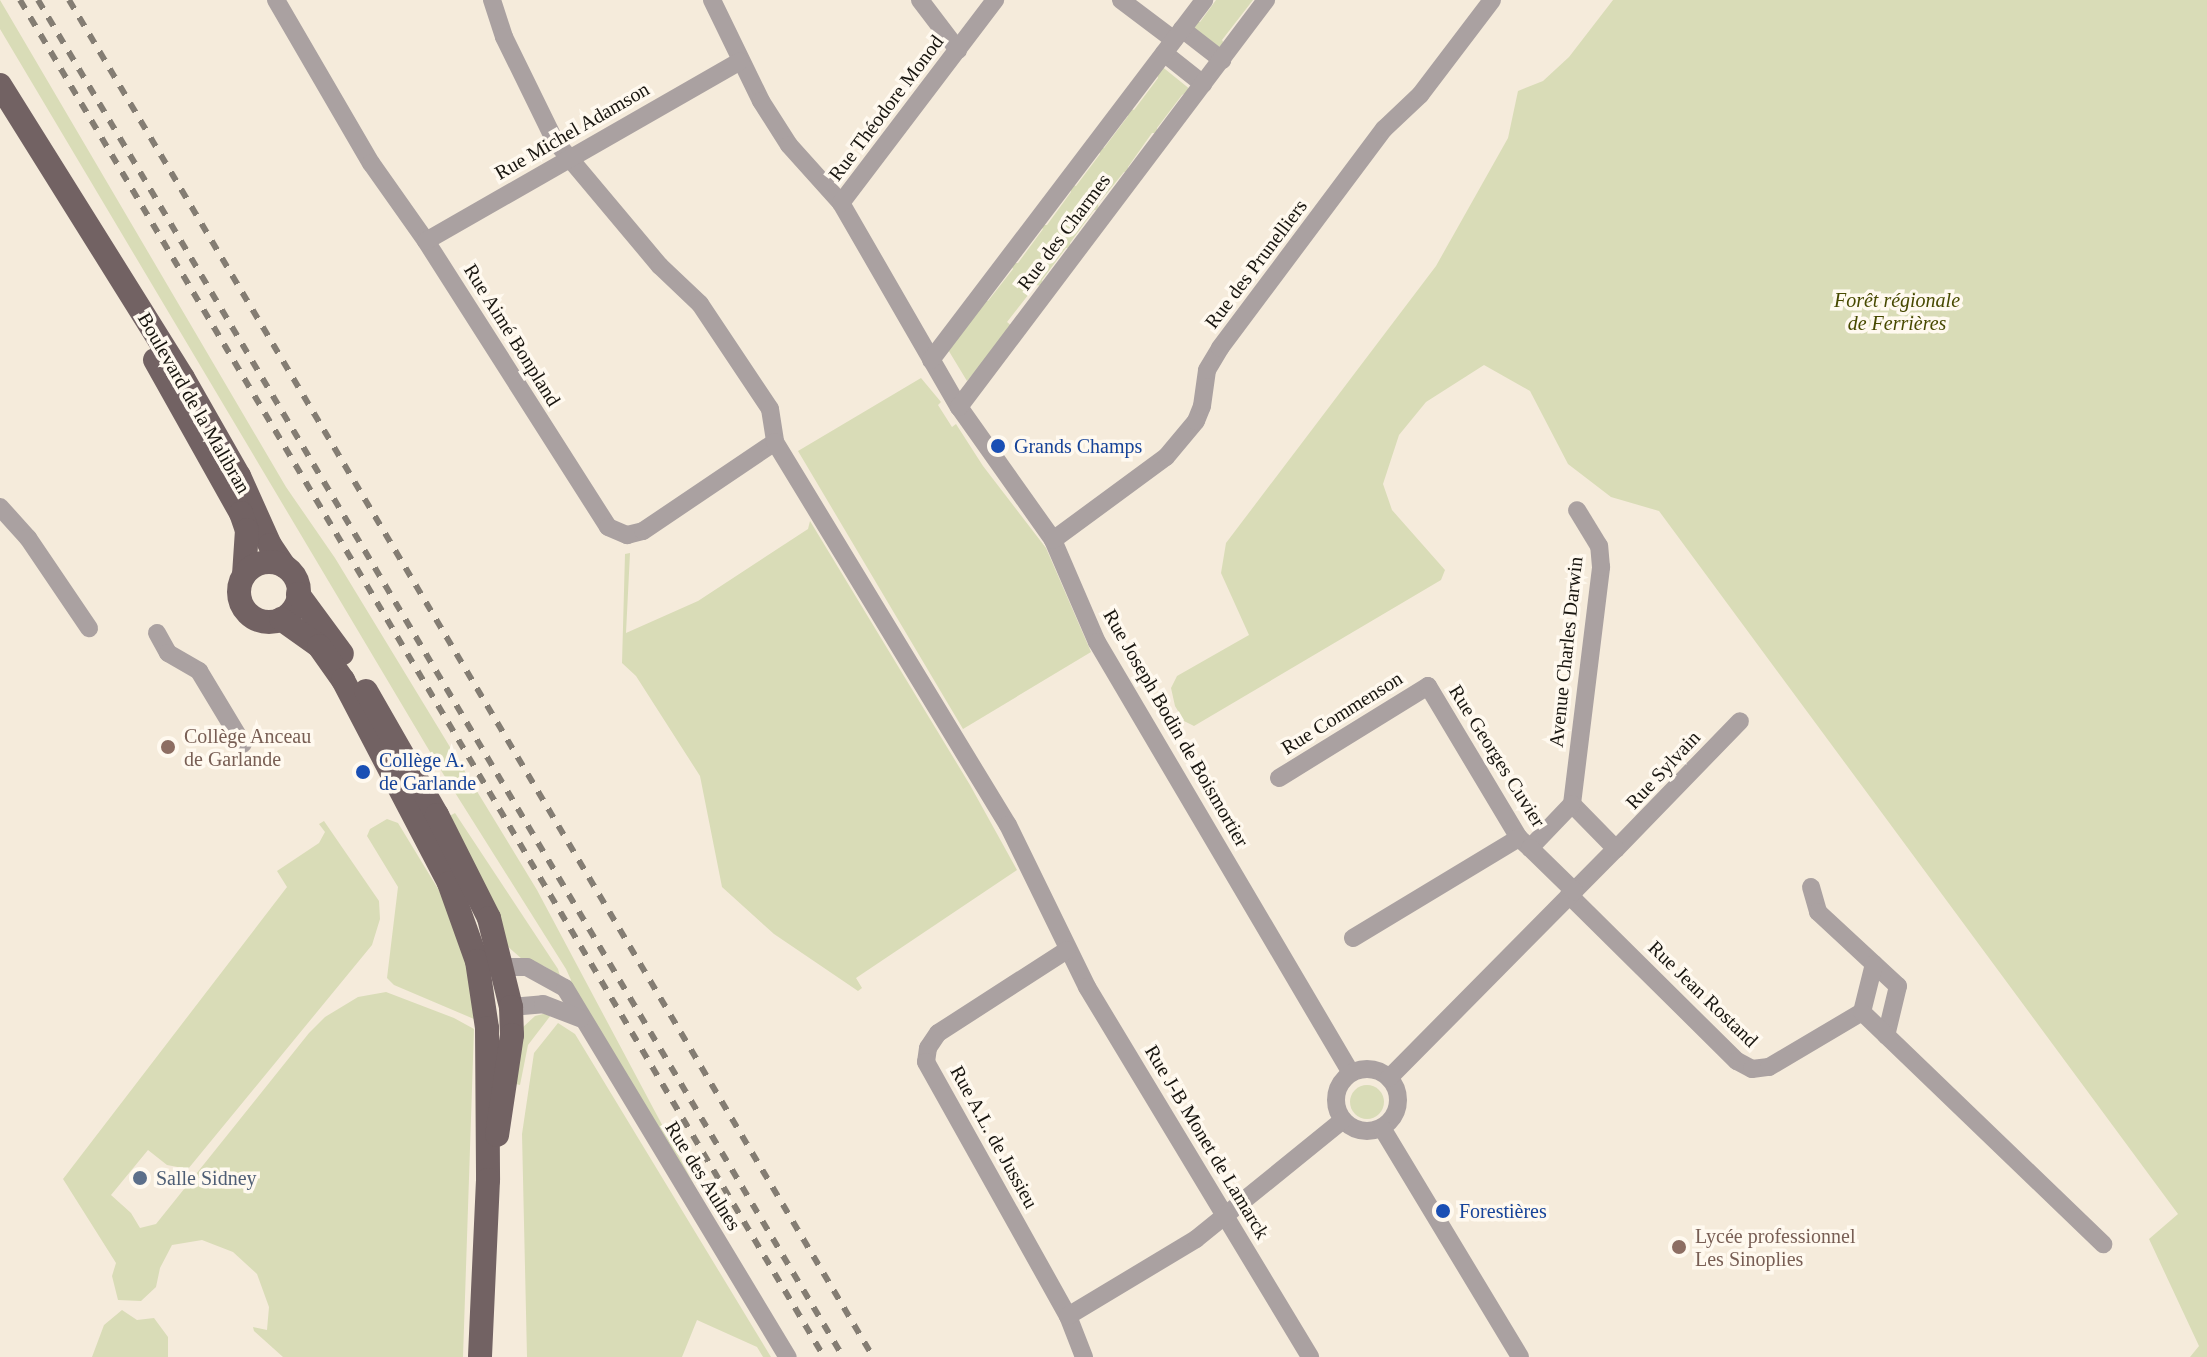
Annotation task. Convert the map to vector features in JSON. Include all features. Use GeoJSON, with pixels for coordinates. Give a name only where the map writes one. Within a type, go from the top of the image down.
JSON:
{"type":"FeatureCollection","features":[{"type":"Feature","properties":{"kind":"main road","name":"Boulevard de la Malibran"},"geometry":{"type":"LineString","coordinates":[[0,85],[232,463],[270,545],[284,566]]}},
{"type":"Feature","properties":{"kind":"main road","name":"Boulevard de la Malibran"},"geometry":{"type":"LineString","coordinates":[[97,243],[169,388],[241,513],[247,530],[244,575]]}},
{"type":"Feature","properties":{"kind":"main road"},"geometry":{"type":"LineString","coordinates":[[298,594],[293,609],[281,619],[262,621],[246,611],[239,594],[244,575],[267,562],[284,566],[295,578],[298,594],[356,673],[437,815],[489,918],[492,976],[487,1028],[488,1180],[480,1357]]}},
{"type":"Feature","properties":{"kind":"main road"},"geometry":{"type":"LineString","coordinates":[[281,619],[319,646],[343,680],[449,883],[466,902],[475,920],[497,997],[511,1007],[506,1092],[488,1180]]}},
{"type":"Feature","properties":{"kind":"street","name":"Rue Aimé Bonpland"},"geometry":{"type":"LineString","coordinates":[[276,0],[371,163],[426,241],[608,527],[627,535],[643,531],[775,442]]}},
{"type":"Feature","properties":{"kind":"street","name":"Rue J-B Monet de Lamarck"},"geometry":{"type":"LineString","coordinates":[[492,0],[521,75],[555,141],[660,266],[700,304],[770,409],[775,442],[1008,825],[1067,950],[1310,1357]]}},
{"type":"Feature","properties":{"kind":"street","name":"Rue Joseph Bodin de Boismortier"},"geometry":{"type":"LineString","coordinates":[[712,0],[740,61],[789,145],[841,203],[959,407],[1053,540],[1097,642],[1351,1073]]}},
{"type":"Feature","properties":{"kind":"street"},"geometry":{"type":"LineString","coordinates":[[920,0],[958,50]]}},
{"type":"Feature","properties":{"kind":"street","name":"Rue Théodore Monod"},"geometry":{"type":"LineString","coordinates":[[841,203],[995,0]]}},
{"type":"Feature","properties":{"kind":"street"},"geometry":{"type":"LineString","coordinates":[[1121,0],[1173,41],[1203,84]]}},
{"type":"Feature","properties":{"kind":"street","name":"Rue des Charmes"},"geometry":{"type":"LineString","coordinates":[[931,360],[1204,0]]}},
{"type":"Feature","properties":{"kind":"street","name":"Rue des Charmes"},"geometry":{"type":"LineString","coordinates":[[959,407],[1266,0]]}},
{"type":"Feature","properties":{"kind":"street","name":"Rue des Prunelliers"},"geometry":{"type":"LineString","coordinates":[[1053,540],[1166,457],[1196,421],[1202,406],[1207,370],[1220,348],[1384,129],[1420,95],[1492,0]]}},
{"type":"Feature","properties":{"kind":"street"},"geometry":{"type":"LineString","coordinates":[[1173,41],[1222,60]]}},
{"type":"Feature","properties":{"kind":"street","name":"Rue Michel Adamson"},"geometry":{"type":"LineString","coordinates":[[426,241],[740,61]]}},
{"type":"Feature","properties":{"kind":"street"},"geometry":{"type":"LineString","coordinates":[[0,507],[28,538],[89,628]]}},
{"type":"Feature","properties":{"kind":"street","name":"Avenue Charles Darwin"},"geometry":{"type":"LineString","coordinates":[[1572,804],[1601,567],[1599,546],[1577,510]]}},
{"type":"Feature","properties":{"kind":"street"},"geometry":{"type":"LineString","coordinates":[[157,633],[168,653],[199,671],[243,744]]}},
{"type":"Feature","properties":{"kind":"street","name":"Rue Commenson"},"geometry":{"type":"LineString","coordinates":[[1279,778],[1428,686]]}},
{"type":"Feature","properties":{"kind":"street","name":"Rue Georges Cuvier"},"geometry":{"type":"LineString","coordinates":[[1428,686],[1525,843]]}},
{"type":"Feature","properties":{"kind":"street","name":"Rue Sylvain"},"geometry":{"type":"LineString","coordinates":[[1616,849],[1740,721]]}},
{"type":"Feature","properties":{"kind":"street"},"geometry":{"type":"LineString","coordinates":[[1353,938],[1525,843],[1572,804],[1616,849],[1389,1078]]}},
{"type":"Feature","properties":{"kind":"street"},"geometry":{"type":"LineString","coordinates":[[1525,843],[1572,893]]}},
{"type":"Feature","properties":{"kind":"street"},"geometry":{"type":"LineString","coordinates":[[1811,887],[1818,912],[1898,986],[1886,1036]]}},
{"type":"Feature","properties":{"kind":"street","name":"Rue Jean Rostand"},"geometry":{"type":"LineString","coordinates":[[1572,893],[1737,1061],[1752,1069],[1769,1067],[1862,1012]]}},
{"type":"Feature","properties":{"kind":"street","name":"Rue A.L. de Jussieu"},"geometry":{"type":"LineString","coordinates":[[1067,950],[938,1033],[928,1048],[926,1062],[1068,1316],[1084,1357]]}},
{"type":"Feature","properties":{"kind":"street"},"geometry":{"type":"LineString","coordinates":[[1874,964],[1862,1012],[2103,1244]]}},
{"type":"Feature","properties":{"kind":"street","name":"Rue des Aulnes"},"geometry":{"type":"LineString","coordinates":[[492,976],[527,967],[547,975],[565,988],[580,1018],[788,1357]]}},
{"type":"Feature","properties":{"kind":"street"},"geometry":{"type":"LineString","coordinates":[[511,1007],[543,1004],[580,1018]]}},
{"type":"Feature","properties":{"kind":"street"},"geometry":{"type":"LineString","coordinates":[[1365,1069],[1378,1070],[1389,1078],[1399,1102],[1390,1121],[1382,1128],[1358,1130],[1343,1120],[1336,1100],[1338,1089],[1351,1073],[1365,1069]]}},
{"type":"Feature","properties":{"kind":"street"},"geometry":{"type":"LineString","coordinates":[[1068,1316],[1226,1217],[1343,1120]]}},
{"type":"Feature","properties":{"kind":"street"},"geometry":{"type":"LineString","coordinates":[[1382,1128],[1520,1357]]}},
{"type":"Feature","properties":{"kind":"green space"},"geometry":{"type":"Polygon","coordinates":[[[0,0],[286,487],[335,558],[537,890],[700,1196],[569,984],[571,980],[566,969],[442,772],[0,29],[0,0]]]}},
{"type":"Feature","properties":{"kind":"green space"},"geometry":{"type":"Polygon","coordinates":[[[1216,0],[1253,0],[1222,40],[1225,45],[1222,49],[1190,25],[1193,21],[1200,22],[1216,0]]]}},
{"type":"Feature","properties":{"kind":"green space","name":"Forêt régionale de Ferrières"},"geometry":{"type":"Polygon","coordinates":[[[1613,0],[2207,0],[2207,1357],[2190,1357],[2199,1346],[2149,1239],[2178,1214],[1659,511],[1611,497],[1568,464],[1530,391],[1484,365],[1426,402],[1399,435],[1383,484],[1392,510],[1445,570],[1441,580],[1194,726],[1184,721],[1175,706],[1171,688],[1177,676],[1249,635],[1221,573],[1226,543],[1436,266],[1508,138],[1518,91],[1543,81],[1569,57],[1613,0]]]}},
{"type":"Feature","properties":{"kind":"green space"},"geometry":{"type":"Polygon","coordinates":[[[1160,65],[1191,90],[1182,95],[1157,128],[1158,133],[1152,133],[1128,167],[1129,173],[1124,172],[1098,204],[1099,211],[1094,210],[1070,243],[1072,248],[1066,248],[1042,280],[1044,286],[1036,285],[1007,322],[1013,327],[967,381],[947,348],[982,300],[988,301],[1013,269],[1010,263],[1018,263],[1043,229],[1039,225],[1047,225],[1071,192],[1070,184],[1076,186],[1100,154],[1098,146],[1104,148],[1128,116],[1127,108],[1134,110],[1158,78],[1156,71],[1160,65]]]}},
{"type":"Feature","properties":{"kind":"green space"},"geometry":{"type":"Polygon","coordinates":[[[921,378],[941,402],[938,405],[952,427],[956,424],[983,466],[1046,548],[1091,652],[963,729],[798,451],[921,378]]]}},
{"type":"Feature","properties":{"kind":"green space"},"geometry":{"type":"Polygon","coordinates":[[[810,521],[970,785],[1017,870],[856,978],[862,988],[858,991],[774,934],[722,887],[700,776],[636,676],[622,663],[625,554],[630,553],[626,633],[698,601],[808,529],[810,521]]]}},
{"type":"Feature","properties":{"kind":"green space"},"geometry":{"type":"Polygon","coordinates":[[[455,813],[560,976],[544,966],[522,959],[507,946],[446,818],[455,813]]]}},
{"type":"Feature","properties":{"kind":"green space"},"geometry":{"type":"Polygon","coordinates":[[[387,819],[398,823],[443,897],[468,967],[474,1019],[394,985],[387,978],[398,887],[367,836],[370,829],[387,819]]]}},
{"type":"Feature","properties":{"kind":"green space"},"geometry":{"type":"Polygon","coordinates":[[[324,821],[379,901],[380,919],[372,945],[188,1169],[167,1165],[148,1150],[111,1195],[131,1213],[140,1228],[156,1224],[309,1033],[325,1017],[358,997],[386,992],[454,1018],[474,1029],[463,1357],[283,1357],[254,1331],[253,1327],[267,1330],[269,1307],[257,1274],[233,1252],[202,1240],[172,1245],[160,1268],[156,1287],[141,1301],[118,1300],[112,1276],[116,1263],[63,1179],[287,887],[277,871],[319,843],[325,832],[319,824],[324,821]]]}},
{"type":"Feature","properties":{"kind":"green space"},"geometry":{"type":"Polygon","coordinates":[[[551,1015],[528,1045],[520,1085],[512,1083],[522,1028],[535,1016],[551,1015]]]}},
{"type":"Feature","properties":{"kind":"green space"},"geometry":{"type":"Polygon","coordinates":[[[558,1023],[575,1034],[771,1357],[763,1357],[757,1347],[697,1320],[682,1357],[527,1357],[522,1134],[534,1053],[558,1023]]]}},
{"type":"Feature","properties":{"kind":"green space"},"geometry":{"type":"Polygon","coordinates":[[[1367,1085],[1379,1090],[1384,1102],[1379,1114],[1367,1119],[1355,1114],[1350,1102],[1355,1090],[1367,1085]]]}},
{"type":"Feature","properties":{"kind":"green space"},"geometry":{"type":"Polygon","coordinates":[[[122,1310],[137,1320],[154,1318],[168,1337],[168,1357],[92,1357],[104,1325],[122,1310]]]}},
{"type":"Feature","properties":{"kind":"railway"},"geometry":{"type":"LineString","coordinates":[[20,0],[824,1357]]}},
{"type":"Feature","properties":{"kind":"railway"},"geometry":{"type":"LineString","coordinates":[[38,0],[843,1357]]}},
{"type":"Feature","properties":{"kind":"railway"},"geometry":{"type":"LineString","coordinates":[[69,0],[873,1357]]}},
{"type":"Feature","properties":{"kind":"place","name":"Grands Champs"},"geometry":{"type":"Point","coordinates":[998,446]}},
{"type":"Feature","properties":{"kind":"place","name":"Collège Anceau de Garlande"},"geometry":{"type":"Point","coordinates":[168,747]}},
{"type":"Feature","properties":{"kind":"place","name":"Collège A. de Garlande"},"geometry":{"type":"Point","coordinates":[363,772]}},
{"type":"Feature","properties":{"kind":"place","name":"Salle Sidney"},"geometry":{"type":"Point","coordinates":[140,1178]}},
{"type":"Feature","properties":{"kind":"place","name":"Forestières"},"geometry":{"type":"Point","coordinates":[1443,1211]}},
{"type":"Feature","properties":{"kind":"place","name":"Lycée professionnel Les Sinoplies"},"geometry":{"type":"Point","coordinates":[1679,1247]}}]}
